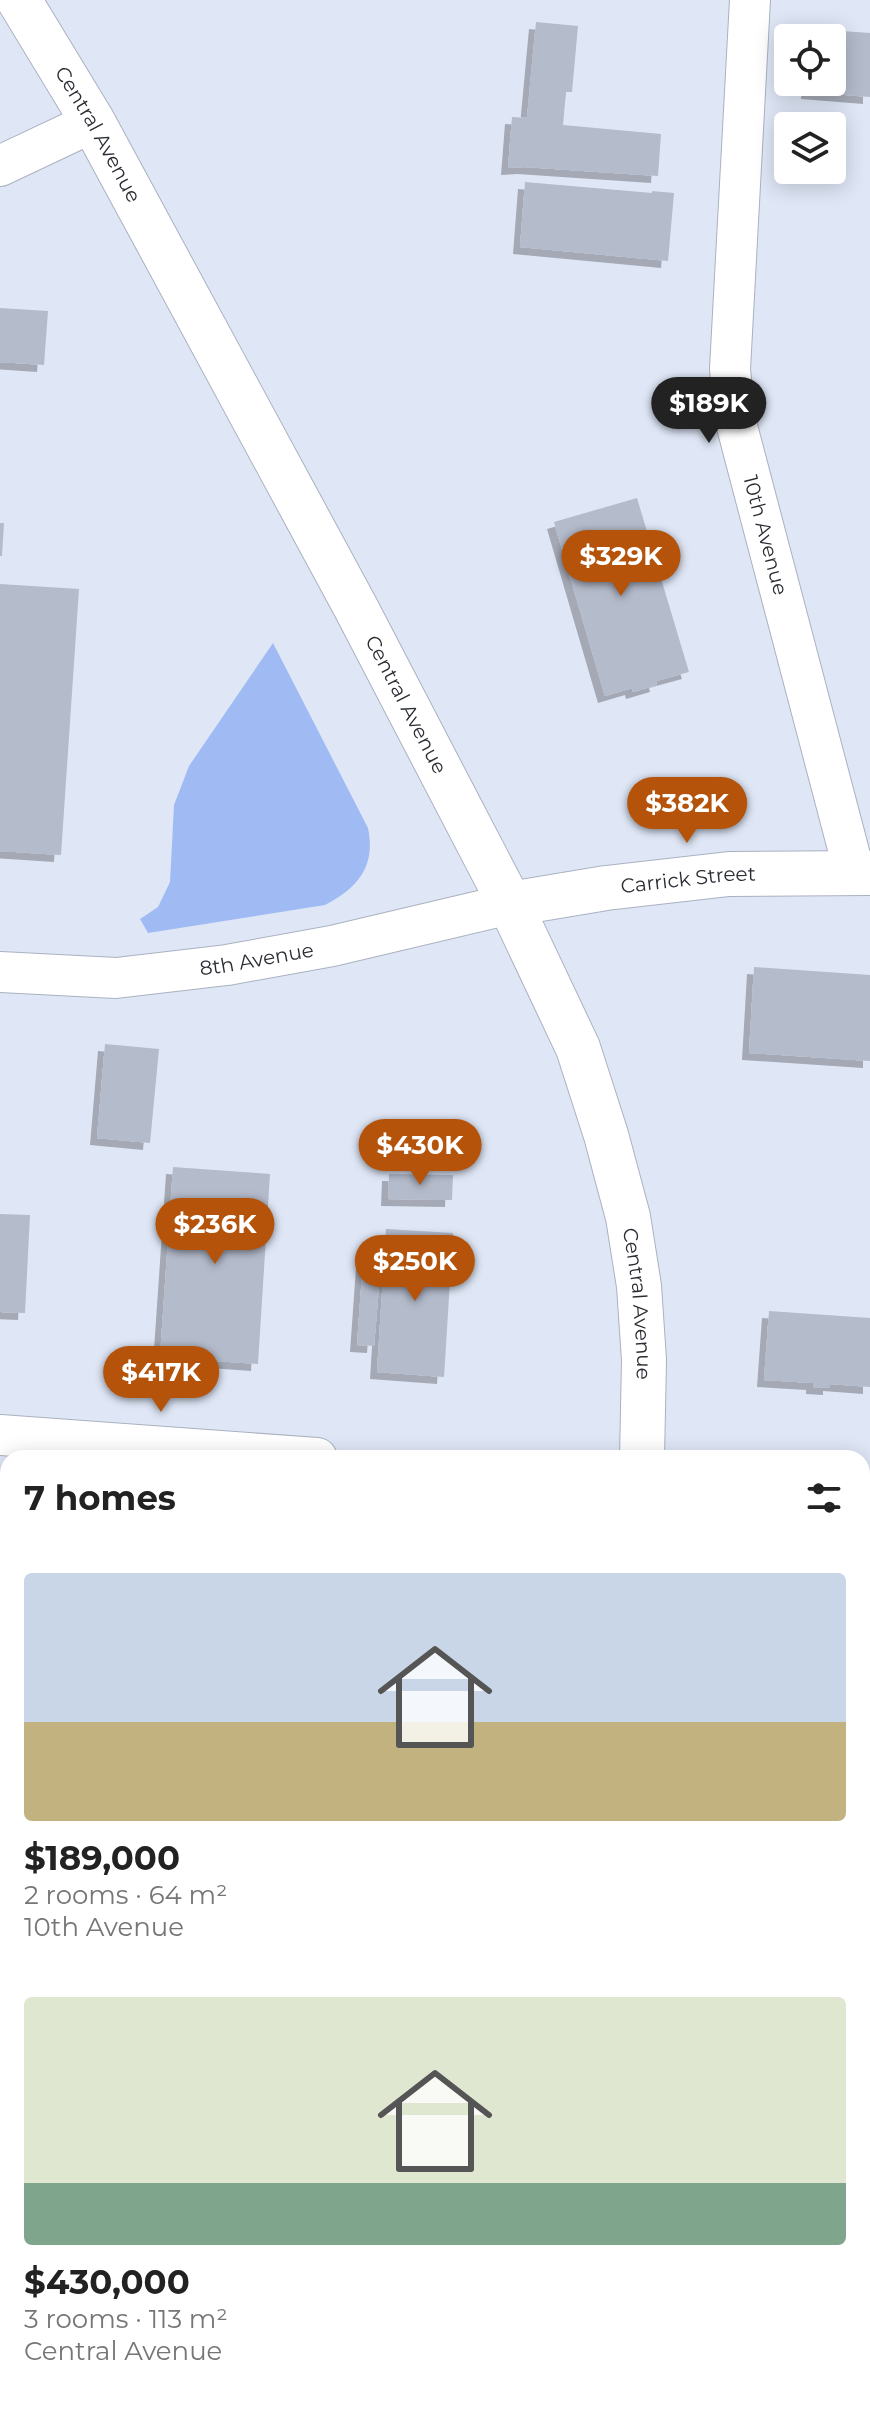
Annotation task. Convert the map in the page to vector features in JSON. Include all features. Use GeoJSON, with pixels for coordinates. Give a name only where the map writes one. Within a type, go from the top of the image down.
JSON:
{"type":"FeatureCollection","features":[{"type":"Feature","properties":{"kind":"main road","name":"Central Avenue"},"geometry":{"type":"LineString","coordinates":[[19,0],[93,122],[349,594],[510,904],[578,1048],[628,1217],[639,1286],[643,1345],[642,1450]]}},
{"type":"Feature","properties":{"kind":"main road","name":"Carrick Street"},"geometry":{"type":"LineString","coordinates":[[510,904],[606,888],[729,874],[862,872]]}},
{"type":"Feature","properties":{"kind":"street","name":"10th Avenue"},"geometry":{"type":"LineString","coordinates":[[750,0],[730,369],[735,419],[862,872]]}},
{"type":"Feature","properties":{"kind":"street"},"geometry":{"type":"LineString","coordinates":[[0,166],[93,122]]}},
{"type":"Feature","properties":{"kind":"street","name":"8th Avenue"},"geometry":{"type":"LineString","coordinates":[[0,972],[116,978],[227,965],[332,946],[510,904]]}},
{"type":"Feature","properties":{"kind":"street"},"geometry":{"type":"LineString","coordinates":[[0,1435],[207,1450]]}},
{"type":"Feature","properties":{"kind":"shaded area"},"geometry":{"type":"Polygon","coordinates":[[[273,643],[368,828],[367,865],[347,891],[325,905],[148,933],[140,919],[158,907],[170,882],[174,805],[189,766],[273,643]]]}},
{"type":"Feature","properties":{"kind":"building"},"geometry":{"type":"Polygon","coordinates":[[[536,22],[578,26],[572,92],[566,92],[563,125],[661,134],[658,176],[508,168],[512,117],[527,118],[536,22]]]}},
{"type":"Feature","properties":{"kind":"building"},"geometry":{"type":"Polygon","coordinates":[[[846,31],[870,33],[870,97],[846,95],[846,31]]]}},
{"type":"Feature","properties":{"kind":"building"},"geometry":{"type":"Polygon","coordinates":[[[525,182],[674,193],[668,261],[520,247],[525,182]]]}},
{"type":"Feature","properties":{"kind":"building"},"geometry":{"type":"Polygon","coordinates":[[[0,308],[48,311],[44,365],[0,362],[0,308]]]}},
{"type":"Feature","properties":{"kind":"building"},"geometry":{"type":"Polygon","coordinates":[[[637,498],[689,672],[656,681],[657,685],[633,692],[632,688],[605,696],[554,522],[637,498]]]}},
{"type":"Feature","properties":{"kind":"building"},"geometry":{"type":"Polygon","coordinates":[[[0,523],[4,523],[2,556],[0,556],[0,523]]]}},
{"type":"Feature","properties":{"kind":"building"},"geometry":{"type":"Polygon","coordinates":[[[0,584],[79,589],[61,855],[0,851],[0,584]]]}},
{"type":"Feature","properties":{"kind":"building"},"geometry":{"type":"Polygon","coordinates":[[[754,967],[870,975],[870,1061],[749,1053],[754,967]]]}},
{"type":"Feature","properties":{"kind":"building"},"geometry":{"type":"Polygon","coordinates":[[[105,1044],[159,1049],[150,1143],[97,1138],[105,1044]]]}},
{"type":"Feature","properties":{"kind":"building"},"geometry":{"type":"Polygon","coordinates":[[[173,1167],[270,1174],[258,1364],[160,1357],[173,1167]]]}},
{"type":"Feature","properties":{"kind":"building"},"geometry":{"type":"Polygon","coordinates":[[[389,1174],[453,1175],[452,1200],[388,1199],[389,1174]]]}},
{"type":"Feature","properties":{"kind":"building"},"geometry":{"type":"Polygon","coordinates":[[[0,1214],[30,1215],[25,1313],[0,1312],[0,1214]]]}},
{"type":"Feature","properties":{"kind":"building"},"geometry":{"type":"Polygon","coordinates":[[[386,1229],[453,1233],[444,1377],[377,1372],[386,1229]]]}},
{"type":"Feature","properties":{"kind":"building"},"geometry":{"type":"Polygon","coordinates":[[[363,1261],[381,1262],[374,1346],[357,1345],[363,1261]]]}},
{"type":"Feature","properties":{"kind":"building"},"geometry":{"type":"Polygon","coordinates":[[[769,1311],[870,1318],[870,1387],[830,1384],[830,1388],[813,1387],[813,1383],[764,1380],[769,1311]]]}}]}
